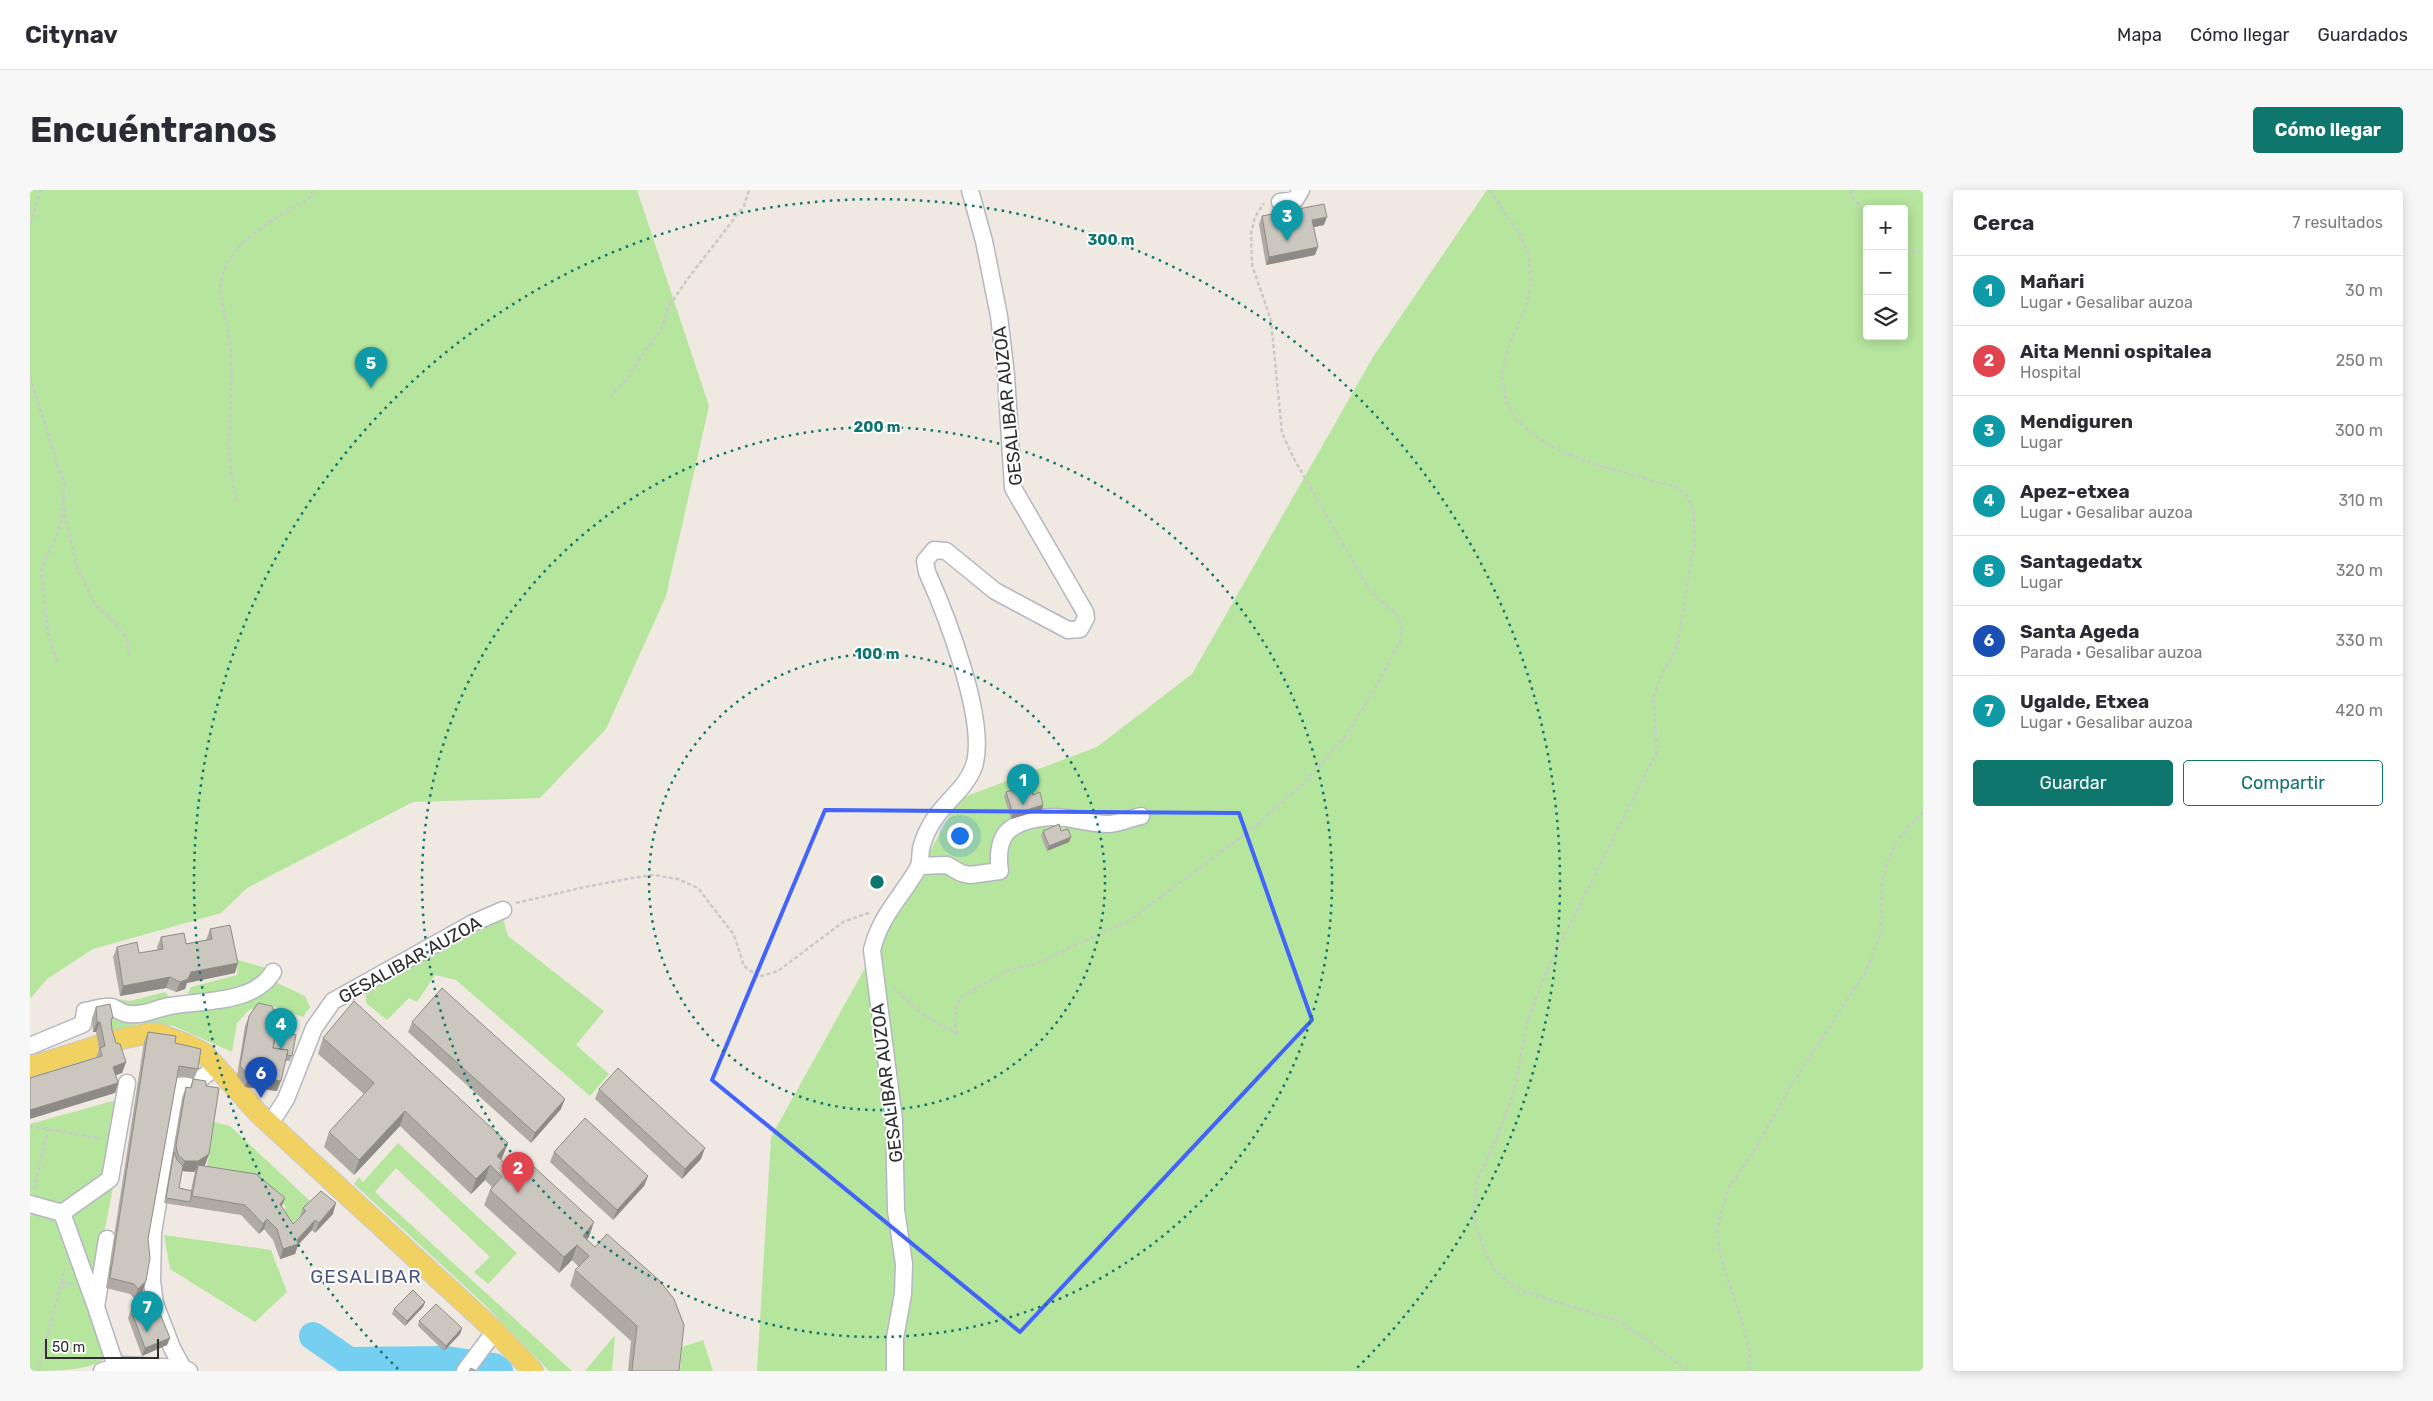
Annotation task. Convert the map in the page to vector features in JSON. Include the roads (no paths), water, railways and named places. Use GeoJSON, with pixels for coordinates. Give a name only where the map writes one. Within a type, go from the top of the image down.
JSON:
{"type":"FeatureCollection","features":[{"type":"Feature","properties":{"kind":"main road"},"geometry":{"type":"LineString","coordinates":[[30,1067],[116,1040],[157,1033],[204,1053],[244,1100],[495,1331],[533,1371]]}},
{"type":"Feature","properties":{"kind":"street","name":"GESALIBAR AUZOA"},"geometry":{"type":"LineString","coordinates":[[896,1371],[895,1338],[903,1294],[904,1264],[896,1210],[894,1120],[872,959],[876,934],[919,866],[921,850],[933,821],[965,782],[974,766],[976,750],[975,727],[965,679],[949,624],[924,564],[927,556],[935,550],[946,551],[995,591],[1068,630],[1080,628],[1086,618],[1085,612],[1013,488],[1006,375],[1000,324],[984,241],[970,190]]}},
{"type":"Feature","properties":{"kind":"street"},"geometry":{"type":"LineString","coordinates":[[1280,202],[1295,200],[1301,190]]}},
{"type":"Feature","properties":{"kind":"street"},"geometry":{"type":"LineString","coordinates":[[919,866],[947,865],[961,873],[970,875],[1000,871],[998,860],[1000,846],[1007,832],[1028,821],[1046,817],[1065,817],[1108,824],[1141,816]]}},
{"type":"Feature","properties":{"kind":"street","name":"GESALIBAR AUZOA"},"geometry":{"type":"LineString","coordinates":[[270,1124],[286,1099],[314,1028],[333,1001],[474,922],[503,910]]}},
{"type":"Feature","properties":{"kind":"street"},"geometry":{"type":"LineString","coordinates":[[30,1046],[83,1024],[85,1011],[110,1006],[129,1014],[225,998],[247,993],[268,979],[273,972]]}},
{"type":"Feature","properties":{"kind":"street"},"geometry":{"type":"LineString","coordinates":[[186,1369],[172,1348],[155,1304],[152,1281],[153,1233],[168,1142],[180,1086],[194,1084],[217,1066]]}},
{"type":"Feature","properties":{"kind":"street"},"geometry":{"type":"LineString","coordinates":[[62,1213],[110,1179],[127,1083]]}},
{"type":"Feature","properties":{"kind":"street"},"geometry":{"type":"LineString","coordinates":[[30,1204],[62,1213]]}},
{"type":"Feature","properties":{"kind":"street"},"geometry":{"type":"LineString","coordinates":[[62,1213],[96,1307],[109,1369],[122,1365],[186,1369]]}},
{"type":"Feature","properties":{"kind":"street"},"geometry":{"type":"LineString","coordinates":[[96,1307],[108,1239]]}},
{"type":"Feature","properties":{"kind":"street"},"geometry":{"type":"LineString","coordinates":[[465,1371],[495,1331]]}},
{"type":"Feature","properties":{"kind":"waterway"},"geometry":{"type":"LineString","coordinates":[[313,1336],[349,1361],[446,1360],[494,1367],[499,1371]]}},
{"type":"Feature","properties":{"kind":"place","name":"Mendiguren"},"geometry":{"type":"Point","coordinates":[1287,241]}},
{"type":"Feature","properties":{"kind":"place","name":"Santagedatx"},"geometry":{"type":"Point","coordinates":[371,388]}},
{"type":"Feature","properties":{"kind":"place","name":"Mañari"},"geometry":{"type":"Point","coordinates":[1023,805]}},
{"type":"Feature","properties":{"kind":"place","name":"Apez-etxea"},"geometry":{"type":"Point","coordinates":[281,1049]}},
{"type":"Feature","properties":{"kind":"place","name":"Santa Ageda"},"geometry":{"type":"Point","coordinates":[261,1098]}},
{"type":"Feature","properties":{"kind":"place","name":"Aita Menni ospitalea"},"geometry":{"type":"Point","coordinates":[518,1193]}},
{"type":"Feature","properties":{"kind":"place","name":"Ugalde, Etxea"},"geometry":{"type":"Point","coordinates":[147,1332]}},
{"type":"Feature","properties":{"kind":"district","name":"GESALIBAR"},"geometry":{"type":"Point","coordinates":[366,1276]}}]}
